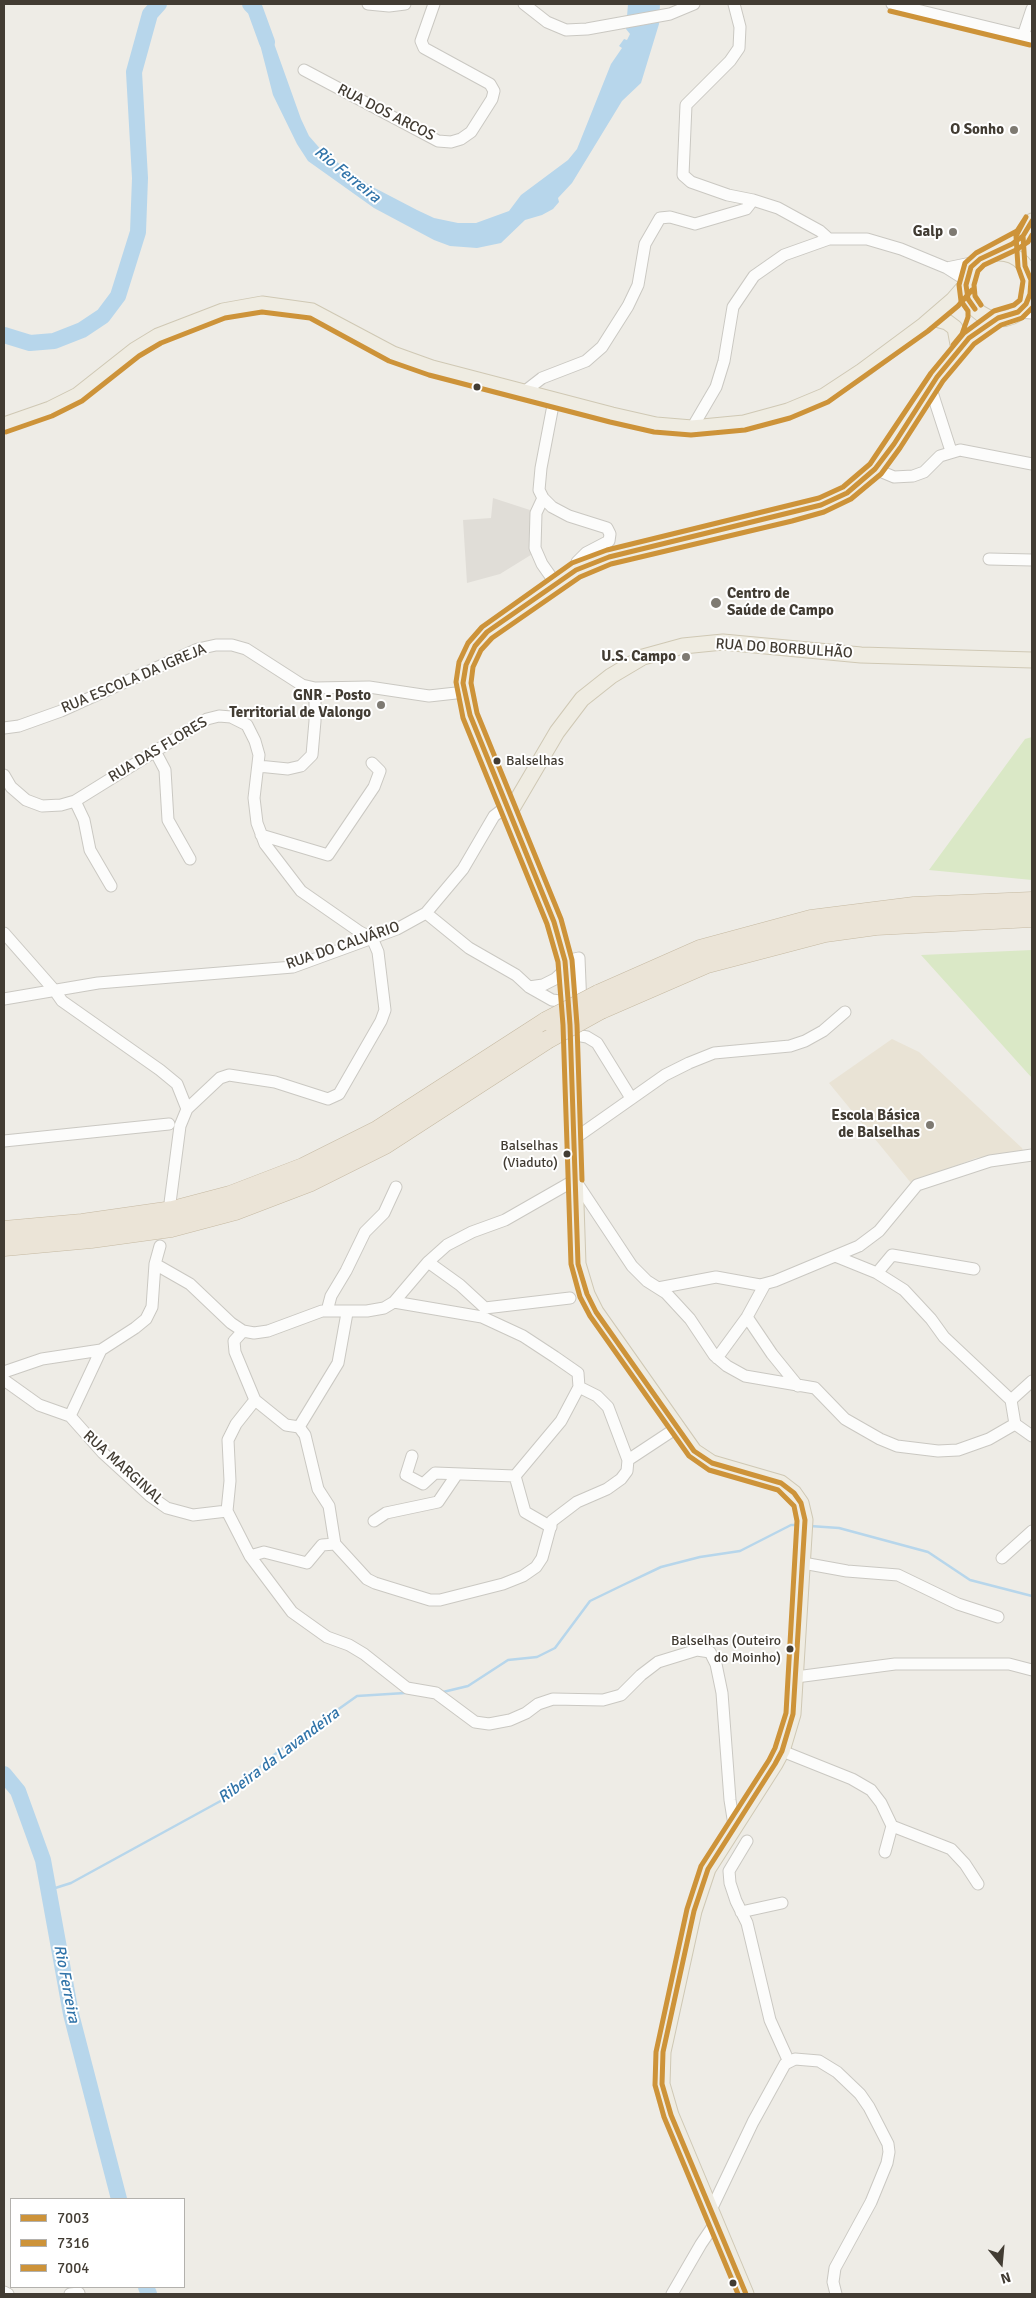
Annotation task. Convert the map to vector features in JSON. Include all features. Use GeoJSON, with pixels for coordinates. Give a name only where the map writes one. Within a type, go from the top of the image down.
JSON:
{"type":"FeatureCollection","features":[{"type":"Feature","properties":{"kind":"highway"},"geometry":{"type":"LineString","coordinates":[[4,1247],[91,1240],[171,1228],[235,1211],[312,1182],[385,1145],[547,1040],[599,1002],[700,949],[811,919],[914,906],[1032,901]]}},
{"type":"Feature","properties":{"kind":"highway"},"geometry":{"type":"LineString","coordinates":[[4,1230],[82,1223],[173,1210],[230,1195],[285,1174],[377,1130],[546,1021],[706,964],[825,933],[876,926],[1032,918]]}},
{"type":"Feature","properties":{"kind":"main road"},"geometry":{"type":"LineString","coordinates":[[930,322],[953,300],[966,283],[976,262],[1023,236],[1032,221]]}},
{"type":"Feature","properties":{"kind":"main road"},"geometry":{"type":"LineString","coordinates":[[1023,236],[1025,266]]}},
{"type":"Feature","properties":{"kind":"main road"},"geometry":{"type":"LineString","coordinates":[[4,425],[50,409],[78,395],[135,350],[158,336],[223,311],[262,304],[312,311],[393,354],[432,368],[554,400],[656,425],[692,428],[736,424],[766,418],[824,396],[930,322],[951,310],[974,307],[985,316],[998,318],[1025,312],[1032,289],[1029,273],[1025,266],[1011,255],[993,253]]}},
{"type":"Feature","properties":{"kind":"main road"},"geometry":{"type":"LineString","coordinates":[[966,283],[974,307],[969,338]]}},
{"type":"Feature","properties":{"kind":"main road"},"geometry":{"type":"LineString","coordinates":[[746,2294],[670,2115],[662,2084],[665,2043],[694,1911],[708,1869],[782,1750],[793,1714],[805,1526],[798,1498],[781,1484],[712,1463],[694,1451],[596,1312],[587,1294],[578,1264],[574,1139],[577,1035],[569,998],[570,962],[470,715],[465,692],[466,665],[475,646],[486,632],[576,570],[609,557],[821,505],[847,493],[875,469],[894,444],[930,386],[969,338],[998,318]]}},
{"type":"Feature","properties":{"kind":"main road"},"geometry":{"type":"LineString","coordinates":[[930,322],[947,322],[955,328],[959,350]]}},
{"type":"Feature","properties":{"kind":"main road","name":"RUA DO BORBULHÃO"},"geometry":{"type":"LineString","coordinates":[[505,799],[525,780],[582,698],[611,676],[643,657],[683,646],[723,642],[861,655],[1032,660]]}},
{"type":"Feature","properties":{"kind":"main road"},"geometry":{"type":"LineString","coordinates":[[505,799],[525,780]]}},
{"type":"Feature","properties":{"kind":"street"},"geometry":{"type":"LineString","coordinates":[[368,4],[388,6],[405,4]]}},
{"type":"Feature","properties":{"kind":"street","name":"RUA DOS ARCOS"},"geometry":{"type":"LineString","coordinates":[[304,70],[438,141],[451,142],[461,139],[471,132],[492,99],[494,91],[490,84],[424,48],[421,41],[434,4]]}},
{"type":"Feature","properties":{"kind":"street"},"geometry":{"type":"LineString","coordinates":[[524,4],[547,22],[566,30],[587,29],[670,14],[694,4]]}},
{"type":"Feature","properties":{"kind":"street"},"geometry":{"type":"LineString","coordinates":[[734,4],[740,27],[739,48],[730,61],[686,105],[683,175],[691,182],[719,192],[753,200],[786,213],[820,231],[829,239]]}},
{"type":"Feature","properties":{"kind":"street"},"geometry":{"type":"LineString","coordinates":[[892,4],[1028,37],[1032,9]]}},
{"type":"Feature","properties":{"kind":"street"},"geometry":{"type":"LineString","coordinates":[[524,392],[542,378],[586,361],[602,347],[628,306],[638,285],[645,244],[660,218],[670,217],[694,224],[746,209],[753,200]]}},
{"type":"Feature","properties":{"kind":"street"},"geometry":{"type":"LineString","coordinates":[[692,428],[716,387],[724,362],[733,307],[754,276],[784,255],[829,239],[867,239],[901,249],[946,268],[966,283]]}},
{"type":"Feature","properties":{"kind":"street"},"geometry":{"type":"LineString","coordinates":[[946,268],[976,262]]}},
{"type":"Feature","properties":{"kind":"street"},"geometry":{"type":"LineString","coordinates":[[930,386],[951,451]]}},
{"type":"Feature","properties":{"kind":"street"},"geometry":{"type":"LineString","coordinates":[[554,400],[540,468],[539,490],[543,498],[552,507],[569,516],[607,528],[610,534],[608,541],[586,553],[577,562],[576,570]]}},
{"type":"Feature","properties":{"kind":"street"},"geometry":{"type":"LineString","coordinates":[[875,469],[894,477],[914,476],[924,472],[940,456],[951,451],[960,450],[1032,464]]}},
{"type":"Feature","properties":{"kind":"street"},"geometry":{"type":"LineString","coordinates":[[543,498],[536,512],[535,548],[542,564],[556,584]]}},
{"type":"Feature","properties":{"kind":"street"},"geometry":{"type":"LineString","coordinates":[[989,559],[1032,560]]}},
{"type":"Feature","properties":{"kind":"street","name":"RUA ESCOLA DA IGREJA"},"geometry":{"type":"LineString","coordinates":[[4,728],[19,726],[61,711],[198,649],[216,645],[232,645],[246,649],[302,685],[314,688],[369,688],[429,696],[465,692]]}},
{"type":"Feature","properties":{"kind":"street"},"geometry":{"type":"LineString","coordinates":[[258,766],[288,769],[301,766],[312,755],[315,722],[314,688]]}},
{"type":"Feature","properties":{"kind":"street","name":"RUA DAS FLORES"},"geometry":{"type":"LineString","coordinates":[[4,776],[11,787],[26,800],[42,806],[61,805],[75,801],[207,720],[219,716],[231,717],[247,725],[256,740],[259,755],[254,798],[257,824],[265,844],[301,891],[360,932],[372,938]]}},
{"type":"Feature","properties":{"kind":"street"},"geometry":{"type":"LineString","coordinates":[[154,751],[165,770],[168,820],[190,859]]}},
{"type":"Feature","properties":{"kind":"street"},"geometry":{"type":"LineString","coordinates":[[261,835],[328,856],[374,787],[380,771],[372,762]]}},
{"type":"Feature","properties":{"kind":"street","name":"RUA DO CALVÁRIO"},"geometry":{"type":"LineString","coordinates":[[4,999],[98,983],[293,967],[397,929],[426,913],[463,869],[505,799]]}},
{"type":"Feature","properties":{"kind":"street"},"geometry":{"type":"LineString","coordinates":[[75,801],[84,820],[90,850],[111,886]]}},
{"type":"Feature","properties":{"kind":"street"},"geometry":{"type":"LineString","coordinates":[[426,913],[469,948],[516,975],[529,987],[552,1000],[560,1001],[569,998]]}},
{"type":"Feature","properties":{"kind":"street"},"geometry":{"type":"LineString","coordinates":[[4,933],[55,990],[62,1001],[177,1084],[187,1110]]}},
{"type":"Feature","properties":{"kind":"street"},"geometry":{"type":"LineString","coordinates":[[170,1203],[180,1126],[187,1110],[220,1078],[229,1075],[275,1082],[328,1099],[334,1098],[339,1094],[381,1022],[385,1010],[378,952],[372,938]]}},
{"type":"Feature","properties":{"kind":"street"},"geometry":{"type":"LineString","coordinates":[[529,987],[543,985],[555,979],[570,962]]}},
{"type":"Feature","properties":{"kind":"street"},"geometry":{"type":"LineString","coordinates":[[570,962],[577,1035],[597,1043],[631,1098]]}},
{"type":"Feature","properties":{"kind":"street"},"geometry":{"type":"LineString","coordinates":[[574,1139],[665,1075],[714,1053],[790,1046],[805,1041],[823,1031],[845,1012]]}},
{"type":"Feature","properties":{"kind":"street"},"geometry":{"type":"LineString","coordinates":[[4,1141],[169,1124]]}},
{"type":"Feature","properties":{"kind":"street"},"geometry":{"type":"LineString","coordinates":[[658,1288],[716,1277],[760,1285],[765,1284],[859,1246],[879,1231],[917,1185],[990,1161],[1032,1155]]}},
{"type":"Feature","properties":{"kind":"street"},"geometry":{"type":"LineString","coordinates":[[155,1264],[190,1284],[231,1323],[243,1331],[254,1333],[268,1331],[327,1311],[347,1313],[384,1308],[394,1302],[428,1262],[447,1245],[472,1232],[505,1220],[575,1180],[595,1207],[632,1266],[647,1281],[666,1293],[682,1309],[718,1358],[745,1376],[815,1388],[845,1419],[880,1440],[897,1446],[938,1451],[958,1450],[989,1439],[1015,1424]]}},
{"type":"Feature","properties":{"kind":"street"},"geometry":{"type":"LineString","coordinates":[[327,1311],[331,1296],[346,1271],[364,1232],[384,1213],[396,1187]]}},
{"type":"Feature","properties":{"kind":"street"},"geometry":{"type":"LineString","coordinates":[[4,1372],[42,1359],[101,1350],[146,1319],[152,1307],[155,1264],[160,1246]]}},
{"type":"Feature","properties":{"kind":"street"},"geometry":{"type":"LineString","coordinates":[[835,1256],[877,1273],[904,1290],[932,1319],[944,1338],[1010,1400],[1015,1424],[1032,1436]]}},
{"type":"Feature","properties":{"kind":"street"},"geometry":{"type":"LineString","coordinates":[[877,1273],[892,1256],[974,1269]]}},
{"type":"Feature","properties":{"kind":"street"},"geometry":{"type":"LineString","coordinates":[[428,1262],[460,1285],[483,1313],[578,1373],[579,1386],[561,1421],[515,1476]]}},
{"type":"Feature","properties":{"kind":"street"},"geometry":{"type":"LineString","coordinates":[[718,1358],[747,1316],[765,1284]]}},
{"type":"Feature","properties":{"kind":"street"},"geometry":{"type":"LineString","coordinates":[[394,1302],[483,1313],[570,1298]]}},
{"type":"Feature","properties":{"kind":"street"},"geometry":{"type":"LineString","coordinates":[[298,1427],[338,1363],[347,1313]]}},
{"type":"Feature","properties":{"kind":"street"},"geometry":{"type":"LineString","coordinates":[[747,1316],[772,1354],[798,1386]]}},
{"type":"Feature","properties":{"kind":"street"},"geometry":{"type":"LineString","coordinates":[[243,1331],[234,1341],[235,1352],[256,1400],[286,1425],[298,1427],[305,1435],[318,1489],[329,1506],[335,1544],[367,1579],[430,1600],[440,1600],[503,1584],[523,1576],[536,1567],[542,1558],[552,1521],[577,1502],[607,1489],[621,1479],[628,1471],[628,1460],[608,1407],[597,1396],[579,1386]]}},
{"type":"Feature","properties":{"kind":"street"},"geometry":{"type":"LineString","coordinates":[[70,1416],[101,1350]]}},
{"type":"Feature","properties":{"kind":"street","name":"RUA MARGINAL"},"geometry":{"type":"LineString","coordinates":[[4,1380],[39,1404],[70,1416],[103,1453],[150,1496],[167,1508],[193,1516],[227,1511]]}},
{"type":"Feature","properties":{"kind":"street"},"geometry":{"type":"LineString","coordinates":[[1010,1400],[1032,1381]]}},
{"type":"Feature","properties":{"kind":"street"},"geometry":{"type":"LineString","coordinates":[[256,1400],[236,1424],[228,1440],[230,1481],[227,1511],[250,1556],[292,1612],[327,1637],[364,1654],[407,1688],[436,1693],[475,1722],[489,1724],[510,1720],[526,1713],[538,1704],[553,1699],[603,1700],[621,1695],[641,1675],[658,1662],[697,1650],[710,1652],[716,1664],[722,1693],[734,1825]]}},
{"type":"Feature","properties":{"kind":"street"},"geometry":{"type":"LineString","coordinates":[[628,1460],[678,1428]]}},
{"type":"Feature","properties":{"kind":"street"},"geometry":{"type":"LineString","coordinates":[[412,1456],[406,1475],[423,1484],[435,1473],[515,1476]]}},
{"type":"Feature","properties":{"kind":"street"},"geometry":{"type":"LineString","coordinates":[[374,1521],[386,1513],[438,1502],[457,1474]]}},
{"type":"Feature","properties":{"kind":"street"},"geometry":{"type":"LineString","coordinates":[[515,1476],[525,1512],[551,1527]]}},
{"type":"Feature","properties":{"kind":"street"},"geometry":{"type":"LineString","coordinates":[[1002,1558],[1032,1531]]}},
{"type":"Feature","properties":{"kind":"street"},"geometry":{"type":"LineString","coordinates":[[250,1556],[264,1552],[307,1563],[322,1545],[335,1544]]}},
{"type":"Feature","properties":{"kind":"street"},"geometry":{"type":"LineString","coordinates":[[803,1563],[847,1571],[898,1576],[958,1604],[998,1617]]}},
{"type":"Feature","properties":{"kind":"street"},"geometry":{"type":"LineString","coordinates":[[796,1677],[895,1664],[1009,1664],[1032,1670]]}},
{"type":"Feature","properties":{"kind":"street"},"geometry":{"type":"LineString","coordinates":[[782,1750],[852,1779],[871,1790],[882,1803],[892,1826],[885,1852]]}},
{"type":"Feature","properties":{"kind":"street"},"geometry":{"type":"LineString","coordinates":[[892,1826],[951,1849],[965,1864],[978,1884]]}},
{"type":"Feature","properties":{"kind":"street"},"geometry":{"type":"LineString","coordinates":[[747,1841],[728,1871],[736,1901],[747,1923],[766,2009],[789,2062]]}},
{"type":"Feature","properties":{"kind":"street"},"geometry":{"type":"LineString","coordinates":[[741,1912],[782,1902]]}},
{"type":"Feature","properties":{"kind":"street"},"geometry":{"type":"LineString","coordinates":[[672,2294],[701,2244],[753,2122],[785,2064],[795,2059],[819,2061],[837,2072],[860,2094],[869,2107],[888,2144],[887,2163],[871,2202],[835,2268],[833,2282],[836,2294]]}},
{"type":"Feature","properties":{"kind":"street"},"geometry":{"type":"LineString","coordinates":[[4,2292],[8,2294]]}},
{"type":"Feature","properties":{"kind":"shaded area"},"geometry":{"type":"Polygon","coordinates":[[[493,498],[533,511],[534,553],[500,574],[467,583],[463,520],[491,518],[493,498]]]}},
{"type":"Feature","properties":{"kind":"shaded area","name":"Escola Básica de Balselhas"},"geometry":{"type":"Polygon","coordinates":[[[892,1039],[919,1052],[1022,1148],[1024,1153],[976,1158],[911,1183],[829,1083],[892,1039]]]}},
{"type":"Feature","properties":{"kind":"green space"},"geometry":{"type":"Polygon","coordinates":[[[1032,737],[1032,880],[929,870],[1025,739],[1032,737]]]}},
{"type":"Feature","properties":{"kind":"green space"},"geometry":{"type":"Polygon","coordinates":[[[1032,950],[1032,1078],[921,955],[1032,950]]]}},
{"type":"Feature","properties":{"kind":"water"},"geometry":{"type":"Polygon","coordinates":[[[628,4],[660,4],[659,24],[641,83],[622,101],[572,183],[558,198],[559,202],[553,209],[542,215],[525,220],[501,243],[477,248],[450,246],[434,240],[374,208],[308,161],[297,144],[273,95],[255,25],[266,21],[301,119],[309,136],[323,152],[369,185],[434,218],[458,223],[476,223],[509,211],[521,195],[568,160],[577,149],[611,64],[622,48],[619,46],[624,39],[627,40],[630,34],[626,29],[628,4]]]}},
{"type":"Feature","properties":{"kind":"waterway","name":"Rio Ferreira"},"geometry":{"type":"LineString","coordinates":[[4,335],[30,343],[54,341],[82,330],[103,316],[118,296],[138,232],[140,178],[134,72],[150,14],[159,4]]}},
{"type":"Feature","properties":{"kind":"waterway","name":"Rio Ferreira"},"geometry":{"type":"LineString","coordinates":[[250,4],[255,9],[267,42]]}},
{"type":"Feature","properties":{"kind":"waterway","name":"Ribeira da Lavandeira"},"geometry":{"type":"LineString","coordinates":[[443,1692],[468,1686],[508,1660],[537,1657],[555,1648],[590,1601],[661,1567],[700,1557],[740,1551],[791,1525],[800,1525]]}},
{"type":"Feature","properties":{"kind":"waterway","name":"Ribeira da Lavandeira"},"geometry":{"type":"LineString","coordinates":[[810,1526],[839,1528],[928,1552],[970,1580],[1032,1596]]}},
{"type":"Feature","properties":{"kind":"waterway","name":"Ribeira da Lavandeira"},"geometry":{"type":"LineString","coordinates":[[49,1890],[71,1883],[226,1798],[271,1757],[357,1696],[405,1693]]}},
{"type":"Feature","properties":{"kind":"waterway","name":"Rio Ferreira"},"geometry":{"type":"LineString","coordinates":[[4,1774],[18,1791],[43,1860],[71,2014],[119,2198]]}},
{"type":"Feature","properties":{"kind":"waterway","name":"Rio Ferreira"},"geometry":{"type":"LineString","coordinates":[[146,2288],[149,2294]]}},
{"type":"Feature","properties":{"kind":"transit line","name":"7316"},"geometry":{"type":"LineString","coordinates":[[890,11],[1030,45]]}},
{"type":"Feature","properties":{"kind":"transit line","name":"7004"},"geometry":{"type":"LineString","coordinates":[[953,345],[962,334],[968,317],[968,311],[961,301],[959,285],[965,263],[976,253],[1017,231],[1026,217]]}},
{"type":"Feature","properties":{"kind":"transit line","name":"7004"},"geometry":{"type":"LineString","coordinates":[[738,2294],[664,2117],[655,2085],[656,2052],[687,1909],[701,1866],[769,1760],[775,1748],[786,1713],[797,1521],[794,1506],[778,1490],[709,1470],[689,1456],[590,1316],[580,1297],[571,1264],[563,1025],[558,962],[547,924],[463,718],[456,682],[459,662],[468,643],[482,627],[572,563],[607,550],[819,498],[843,487],[870,464],[931,373],[964,333],[994,311],[1014,305],[1020,300],[1023,281],[1018,267],[1016,236],[1026,217]]}},
{"type":"Feature","properties":{"kind":"transit line","name":"7003"},"geometry":{"type":"LineString","coordinates":[[975,309],[968,299],[966,285],[971,267],[980,259],[1012,244],[1023,236],[1032,221]]}},
{"type":"Feature","properties":{"kind":"transit line","name":"7003"},"geometry":{"type":"LineString","coordinates":[[746,2294],[671,2115],[662,2084],[663,2052],[694,1911],[708,1869],[775,1764],[782,1751],[793,1714],[805,1520],[801,1503],[794,1493],[781,1483],[712,1463],[694,1451],[596,1312],[587,1294],[578,1264],[570,1025],[565,961],[554,922],[470,715],[463,683],[466,665],[475,646],[487,632],[576,570],[609,557],[821,505],[847,493],[875,469],[894,444],[937,377],[969,338],[998,318],[1018,312],[1026,304],[1030,294],[1031,280],[1025,266],[1023,236],[1032,221]]}},
{"type":"Feature","properties":{"kind":"transit line","name":"7316"},"geometry":{"type":"LineString","coordinates":[[981,305],[975,296],[974,285],[978,271],[984,265],[1016,250],[1028,242],[1032,235]]}},
{"type":"Feature","properties":{"kind":"transit line","name":"7316"},"geometry":{"type":"LineString","coordinates":[[6,432],[52,416],[82,401],[139,356],[161,343],[225,318],[262,312],[310,318],[389,361],[429,375],[610,422],[654,432],[691,435],[745,430],[790,418],[828,402],[928,331],[958,306],[972,290]]}},
{"type":"Feature","properties":{"kind":"transit line","name":"7316"},"geometry":{"type":"LineString","coordinates":[[582,1180],[577,1025],[572,960],[561,919],[477,713],[471,683],[473,667],[481,650],[492,638],[580,577],[611,564],[792,521],[824,512],[851,499],[881,474],[943,381],[974,344],[1001,325],[1022,318],[1032,308]]}},
{"type":"Feature","properties":{"kind":"place","name":"O Sonho"},"geometry":{"type":"Point","coordinates":[1014,130]}},
{"type":"Feature","properties":{"kind":"place","name":"Galp"},"geometry":{"type":"Point","coordinates":[953,232]}},
{"type":"Feature","properties":{"kind":"place","name":"Centro de Saúde de Campo"},"geometry":{"type":"Point","coordinates":[716,603]}},
{"type":"Feature","properties":{"kind":"place","name":"U.S. Campo"},"geometry":{"type":"Point","coordinates":[686,657]}},
{"type":"Feature","properties":{"kind":"place","name":"GNR - Posto Territorial de Valongo"},"geometry":{"type":"Point","coordinates":[381,705]}},
{"type":"Feature","properties":{"kind":"place","name":"Balselhas"},"geometry":{"type":"Point","coordinates":[497,761]}},
{"type":"Feature","properties":{"kind":"place","name":"Escola Básica de Balselhas"},"geometry":{"type":"Point","coordinates":[930,1125]}},
{"type":"Feature","properties":{"kind":"place","name":"Balselhas (Viaduto)"},"geometry":{"type":"Point","coordinates":[567,1154]}},
{"type":"Feature","properties":{"kind":"place","name":"Balselhas (Outeiro do Moinho)"},"geometry":{"type":"Point","coordinates":[790,1649]}}]}
